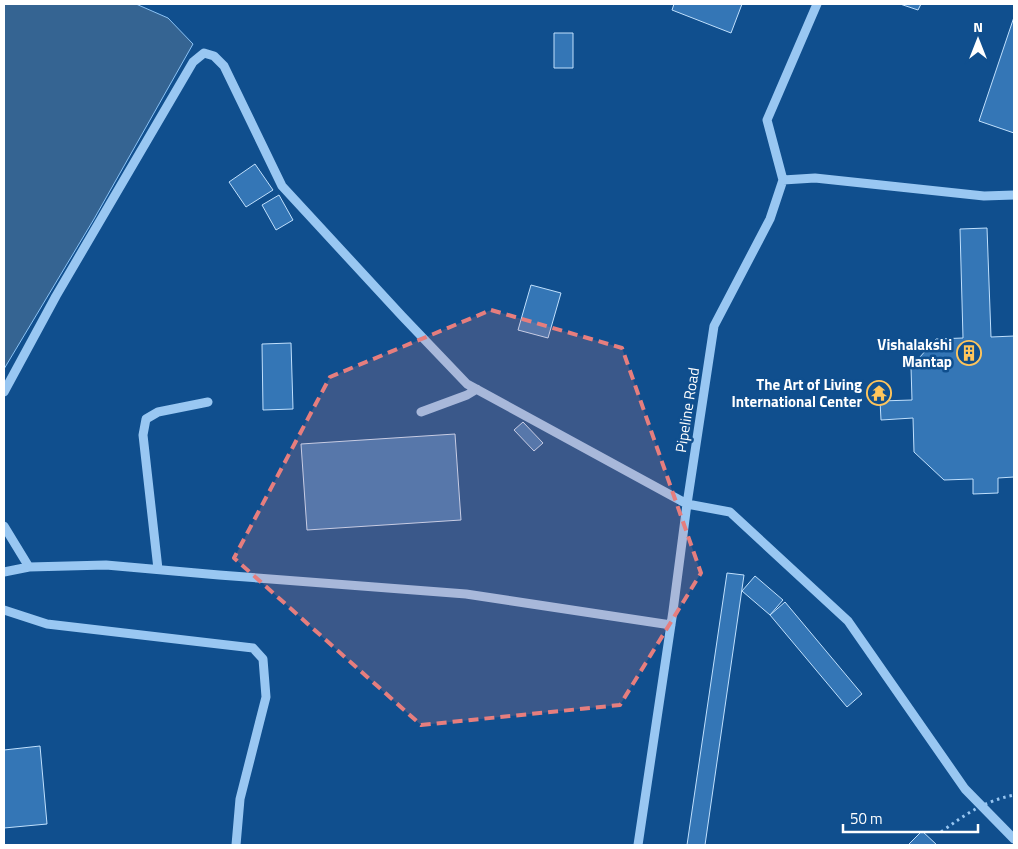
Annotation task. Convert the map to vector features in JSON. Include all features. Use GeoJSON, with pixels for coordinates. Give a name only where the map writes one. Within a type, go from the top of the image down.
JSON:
{"type":"FeatureCollection","features":[{"type":"Feature","properties":{"kind":"street"},"geometry":{"type":"LineString","coordinates":[[817,4],[767,120],[783,180],[814,178],[984,196],[1014,195]]}},
{"type":"Feature","properties":{"kind":"street"},"geometry":{"type":"LineString","coordinates":[[4,392],[56,296],[193,62],[204,53],[214,56],[224,66],[282,186],[467,384],[686,504],[730,512],[848,621],[965,789],[1014,839]]}},
{"type":"Feature","properties":{"kind":"street","name":"Pipeline Road"},"geometry":{"type":"LineString","coordinates":[[638,845],[671,625],[686,504],[714,326],[770,219],[783,180]]}},
{"type":"Feature","properties":{"kind":"street"},"geometry":{"type":"LineString","coordinates":[[421,412],[467,395],[477,388]]}},
{"type":"Feature","properties":{"kind":"street"},"geometry":{"type":"LineString","coordinates":[[158,569],[144,435],[146,419],[158,412],[208,402]]}},
{"type":"Feature","properties":{"kind":"street"},"geometry":{"type":"LineString","coordinates":[[4,526],[29,567]]}},
{"type":"Feature","properties":{"kind":"street"},"geometry":{"type":"LineString","coordinates":[[4,572],[29,567],[106,564],[466,594],[671,625]]}},
{"type":"Feature","properties":{"kind":"street"},"geometry":{"type":"LineString","coordinates":[[4,610],[47,624],[253,648],[263,659],[266,697],[240,799],[236,845]]}},
{"type":"Feature","properties":{"kind":"path"},"geometry":{"type":"LineString","coordinates":[[940,832],[981,805],[1014,795]]}},
{"type":"Feature","properties":{"kind":"highlighted area"},"geometry":{"type":"Polygon","coordinates":[[[491,310],[622,348],[701,573],[620,705],[421,725],[234,558],[330,377],[491,310]]]}},
{"type":"Feature","properties":{"kind":"water"},"geometry":{"type":"Polygon","coordinates":[[[4,4],[136,4],[168,18],[193,44],[94,219],[4,369],[4,4]]]}},
{"type":"Feature","properties":{"kind":"building"},"geometry":{"type":"Polygon","coordinates":[[[674,4],[742,4],[731,33],[672,10],[674,4]]]}},
{"type":"Feature","properties":{"kind":"building"},"geometry":{"type":"Polygon","coordinates":[[[900,4],[921,4],[918,10],[900,4]]]}},
{"type":"Feature","properties":{"kind":"building"},"geometry":{"type":"Polygon","coordinates":[[[1014,17],[1014,133],[979,121],[1014,17]]]}},
{"type":"Feature","properties":{"kind":"building"},"geometry":{"type":"Polygon","coordinates":[[[554,33],[573,33],[573,68],[554,68],[554,33]]]}},
{"type":"Feature","properties":{"kind":"building"},"geometry":{"type":"Polygon","coordinates":[[[255,164],[273,190],[246,207],[229,182],[255,164]]]}},
{"type":"Feature","properties":{"kind":"building"},"geometry":{"type":"Polygon","coordinates":[[[279,195],[293,220],[276,230],[262,205],[279,195]]]}},
{"type":"Feature","properties":{"kind":"building","name":"Vishalakshi Mantap"},"geometry":{"type":"Polygon","coordinates":[[[987,228],[991,337],[1014,336],[1014,477],[998,478],[998,493],[973,494],[973,479],[944,480],[914,452],[913,418],[881,420],[880,401],[912,400],[911,367],[936,339],[963,338],[960,229],[987,228]]]}},
{"type":"Feature","properties":{"kind":"building"},"geometry":{"type":"Polygon","coordinates":[[[531,285],[561,293],[548,338],[518,330],[531,285]]]}},
{"type":"Feature","properties":{"kind":"building"},"geometry":{"type":"Polygon","coordinates":[[[291,343],[293,409],[263,410],[262,344],[291,343]]]}},
{"type":"Feature","properties":{"kind":"building"},"geometry":{"type":"Polygon","coordinates":[[[523,422],[543,443],[534,451],[514,430],[523,422]]]}},
{"type":"Feature","properties":{"kind":"building"},"geometry":{"type":"Polygon","coordinates":[[[455,434],[461,520],[307,530],[301,444],[455,434]]]}},
{"type":"Feature","properties":{"kind":"building"},"geometry":{"type":"Polygon","coordinates":[[[727,573],[744,575],[705,845],[687,845],[727,573]]]}},
{"type":"Feature","properties":{"kind":"building"},"geometry":{"type":"Polygon","coordinates":[[[755,576],[783,600],[770,615],[742,591],[755,576]]]}},
{"type":"Feature","properties":{"kind":"building"},"geometry":{"type":"Polygon","coordinates":[[[785,602],[862,694],[847,707],[770,615],[785,602]]]}},
{"type":"Feature","properties":{"kind":"building"},"geometry":{"type":"Polygon","coordinates":[[[40,746],[47,824],[4,828],[4,750],[40,746]]]}},
{"type":"Feature","properties":{"kind":"building"},"geometry":{"type":"Polygon","coordinates":[[[922,831],[937,845],[908,845],[922,831]]]}},
{"type":"Feature","properties":{"kind":"place","name":"Vishalakshi Mantap"},"geometry":{"type":"Point","coordinates":[969,353]}},
{"type":"Feature","properties":{"kind":"place","name":"The Art of Living International Center"},"geometry":{"type":"Point","coordinates":[879,393]}}]}
